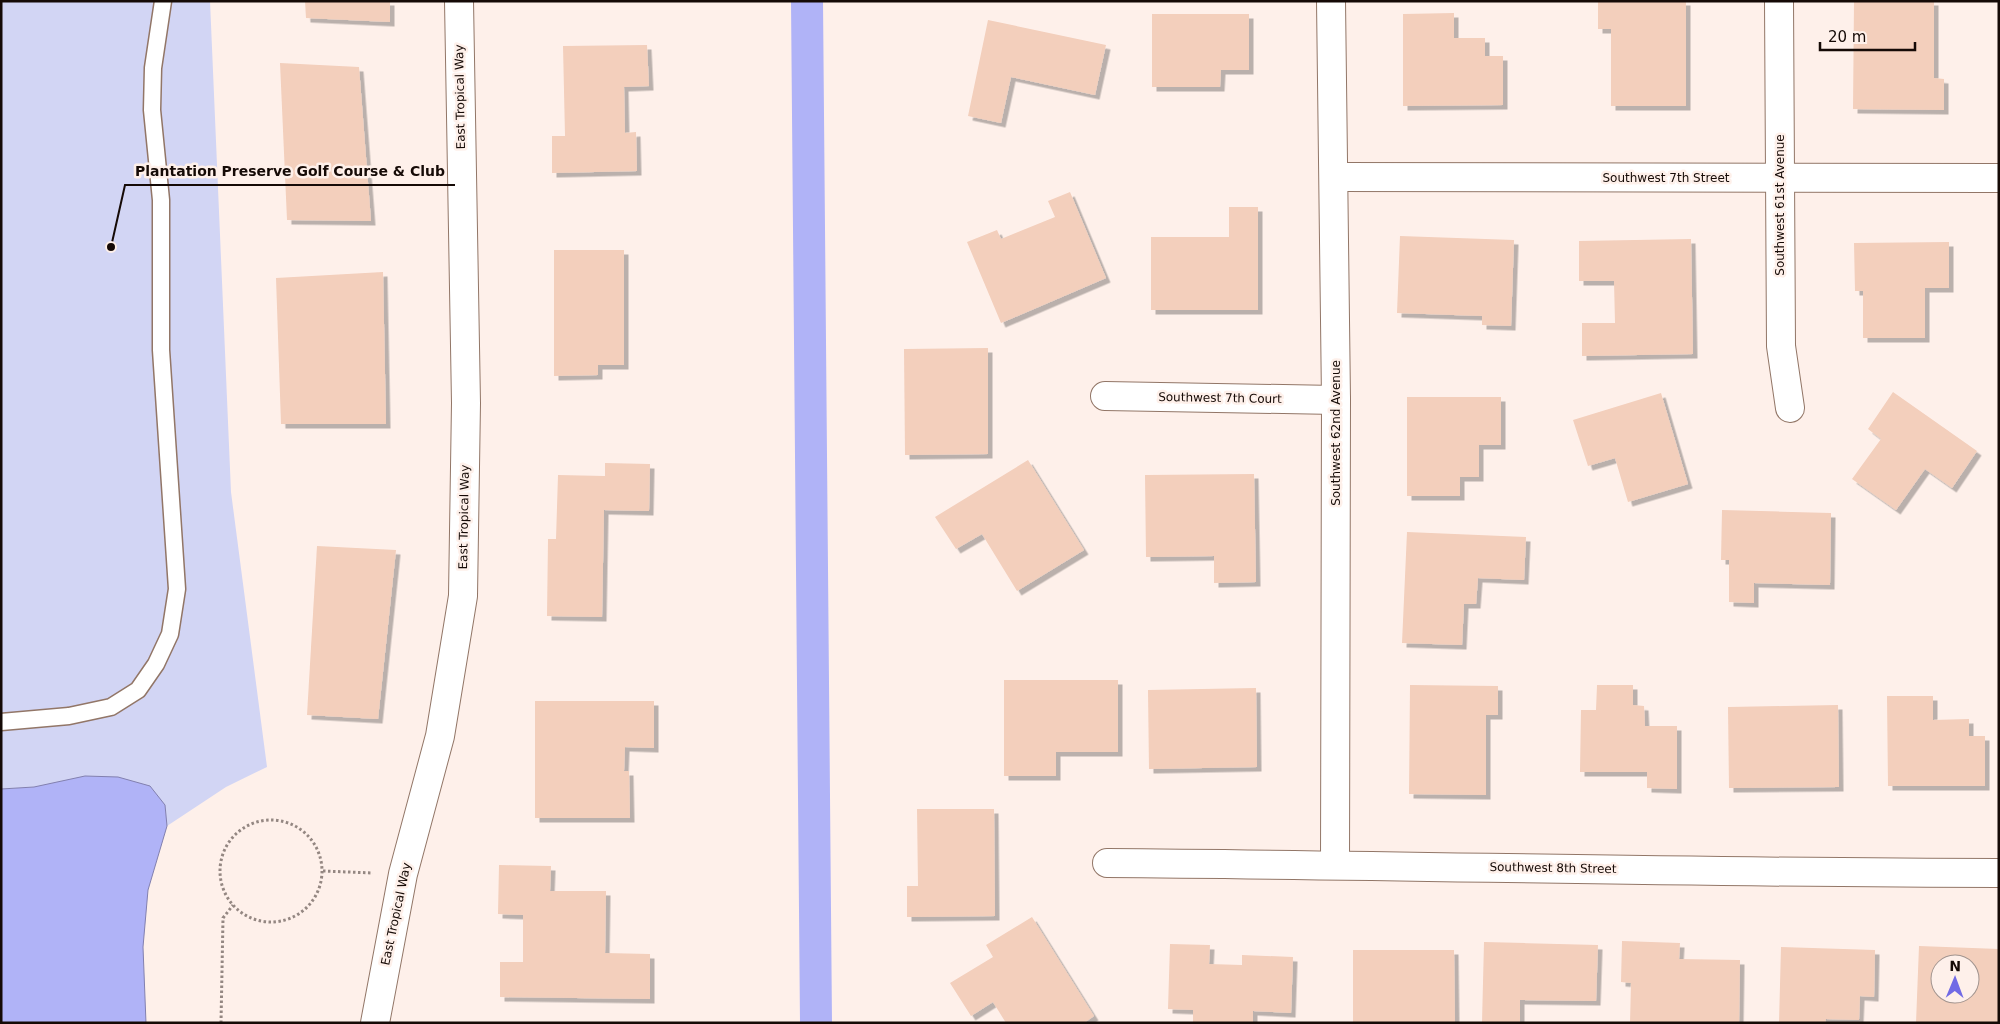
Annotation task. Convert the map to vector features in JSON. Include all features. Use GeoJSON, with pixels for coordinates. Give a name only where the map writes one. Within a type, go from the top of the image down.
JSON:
{"type":"FeatureCollection","features":[{"type":"Feature","properties":{"kind":"street","name":"East Tropical Way"},"geometry":{"type":"LineString","coordinates":[[374,1023],[403,874],[440,736],[463,596],[466,403],[458,1]]}},
{"type":"Feature","properties":{"kind":"street","name":"Southwest 62nd Avenue"},"geometry":{"type":"LineString","coordinates":[[1331,1],[1336,400],[1334,864]]}},
{"type":"Feature","properties":{"kind":"street","name":"Southwest 61st Avenue"},"geometry":{"type":"LineString","coordinates":[[1779,1],[1781,346],[1790,408]]}},
{"type":"Feature","properties":{"kind":"street","name":"Southwest 7th Street"},"geometry":{"type":"LineString","coordinates":[[1334,177],[1999,178]]}},
{"type":"Feature","properties":{"kind":"street","name":"Southwest 7th Court"},"geometry":{"type":"LineString","coordinates":[[1105,396],[1336,400]]}},
{"type":"Feature","properties":{"kind":"street","name":"Southwest 8th Street"},"geometry":{"type":"LineString","coordinates":[[1107,863],[1334,864],[1796,873],[1999,873]]}},
{"type":"Feature","properties":{"kind":"lane"},"geometry":{"type":"LineString","coordinates":[[1,722],[69,716],[111,707],[138,690],[156,664],[170,634],[177,589],[161,350],[161,200],[152,110],[153,68],[163,1]]}},
{"type":"Feature","properties":{"kind":"path"},"geometry":{"type":"LineString","coordinates":[[274,820],[294,825],[310,836],[320,854],[323,871],[318,893],[306,909],[288,919],[268,922],[249,917],[233,905],[223,887],[220,868],[225,848],[237,832],[254,822],[274,820]]}},
{"type":"Feature","properties":{"kind":"path"},"geometry":{"type":"LineString","coordinates":[[323,871],[403,874]]}},
{"type":"Feature","properties":{"kind":"path"},"geometry":{"type":"LineString","coordinates":[[220,1023],[223,918],[233,905]]}},
{"type":"Feature","properties":{"kind":"shaded area"},"geometry":{"type":"Polygon","coordinates":[[[1,1],[210,1],[231,492],[267,767],[226,787],[167,826],[165,805],[34,787],[1,789],[1,1]]]}},
{"type":"Feature","properties":{"kind":"water"},"geometry":{"type":"Polygon","coordinates":[[[85,776],[118,777],[150,786],[165,805],[167,826],[148,890],[143,947],[146,1023],[1,1023],[1,789],[34,787],[85,776]]]}},
{"type":"Feature","properties":{"kind":"building"},"geometry":{"type":"Polygon","coordinates":[[[305,1],[390,1],[390,22],[306,18],[305,1]]]}},
{"type":"Feature","properties":{"kind":"building"},"geometry":{"type":"Polygon","coordinates":[[[1598,1],[1686,1],[1686,106],[1611,106],[1611,29],[1598,29],[1598,1]]]}},
{"type":"Feature","properties":{"kind":"building"},"geometry":{"type":"Polygon","coordinates":[[[1854,1],[1934,1],[1934,78],[1944,79],[1944,110],[1853,109],[1854,1]]]}},
{"type":"Feature","properties":{"kind":"building"},"geometry":{"type":"Polygon","coordinates":[[[1454,13],[1454,38],[1485,38],[1485,56],[1503,56],[1503,105],[1403,106],[1403,14],[1454,13]]]}},
{"type":"Feature","properties":{"kind":"building"},"geometry":{"type":"Polygon","coordinates":[[[1152,14],[1249,14],[1249,70],[1221,70],[1220,87],[1152,87],[1152,14]]]}},
{"type":"Feature","properties":{"kind":"building"},"geometry":{"type":"Polygon","coordinates":[[[988,20],[1106,45],[1095,95],[1011,77],[1001,123],[968,116],[988,20]]]}},
{"type":"Feature","properties":{"kind":"building"},"geometry":{"type":"Polygon","coordinates":[[[647,45],[649,86],[624,87],[625,133],[636,132],[637,171],[552,173],[552,136],[565,136],[563,46],[647,45]]]}},
{"type":"Feature","properties":{"kind":"building"},"geometry":{"type":"Polygon","coordinates":[[[280,63],[359,67],[371,221],[287,220],[280,63]]]}},
{"type":"Feature","properties":{"kind":"building"},"geometry":{"type":"Polygon","coordinates":[[[1070,192],[1106,278],[1001,323],[967,242],[997,230],[1001,239],[1055,217],[1048,201],[1070,192]]]}},
{"type":"Feature","properties":{"kind":"building"},"geometry":{"type":"Polygon","coordinates":[[[1229,207],[1258,207],[1258,310],[1151,310],[1151,237],[1229,237],[1229,207]]]}},
{"type":"Feature","properties":{"kind":"building"},"geometry":{"type":"Polygon","coordinates":[[[1400,236],[1514,240],[1511,326],[1482,325],[1482,316],[1397,313],[1400,236]]]}},
{"type":"Feature","properties":{"kind":"building"},"geometry":{"type":"Polygon","coordinates":[[[1691,239],[1693,354],[1582,356],[1582,323],[1615,323],[1614,281],[1579,281],[1579,241],[1691,239]]]}},
{"type":"Feature","properties":{"kind":"building"},"geometry":{"type":"Polygon","coordinates":[[[1949,242],[1949,288],[1925,288],[1925,338],[1863,338],[1863,291],[1855,291],[1854,243],[1949,242]]]}},
{"type":"Feature","properties":{"kind":"building"},"geometry":{"type":"Polygon","coordinates":[[[554,250],[624,250],[624,365],[598,365],[598,375],[554,376],[554,250]]]}},
{"type":"Feature","properties":{"kind":"building"},"geometry":{"type":"Polygon","coordinates":[[[383,272],[386,424],[281,424],[276,278],[383,272]]]}},
{"type":"Feature","properties":{"kind":"building"},"geometry":{"type":"Polygon","coordinates":[[[988,348],[988,454],[905,455],[904,349],[988,348]]]}},
{"type":"Feature","properties":{"kind":"building"},"geometry":{"type":"Polygon","coordinates":[[[1893,392],[1977,451],[1952,488],[1925,469],[1896,510],[1852,479],[1881,439],[1868,429],[1893,392]]]}},
{"type":"Feature","properties":{"kind":"building"},"geometry":{"type":"Polygon","coordinates":[[[1661,393],[1688,484],[1628,502],[1615,458],[1588,466],[1573,420],[1661,393]]]}},
{"type":"Feature","properties":{"kind":"building"},"geometry":{"type":"Polygon","coordinates":[[[1407,397],[1501,397],[1501,445],[1479,445],[1479,477],[1460,477],[1460,496],[1407,496],[1407,397]]]}},
{"type":"Feature","properties":{"kind":"building"},"geometry":{"type":"Polygon","coordinates":[[[1028,460],[1084,550],[1017,591],[982,534],[956,549],[935,517],[1028,460]]]}},
{"type":"Feature","properties":{"kind":"building"},"geometry":{"type":"Polygon","coordinates":[[[605,463],[650,464],[649,511],[604,510],[602,617],[547,616],[548,539],[556,539],[558,475],[605,476],[605,463]]]}},
{"type":"Feature","properties":{"kind":"building"},"geometry":{"type":"Polygon","coordinates":[[[1254,474],[1256,582],[1214,583],[1214,556],[1146,557],[1145,475],[1254,474]]]}},
{"type":"Feature","properties":{"kind":"building"},"geometry":{"type":"Polygon","coordinates":[[[1722,510],[1831,513],[1830,585],[1754,583],[1754,603],[1729,602],[1729,560],[1721,560],[1722,510]]]}},
{"type":"Feature","properties":{"kind":"building"},"geometry":{"type":"Polygon","coordinates":[[[1407,532],[1526,537],[1524,580],[1478,578],[1476,604],[1464,604],[1462,645],[1402,643],[1407,532]]]}},
{"type":"Feature","properties":{"kind":"building"},"geometry":{"type":"Polygon","coordinates":[[[317,546],[396,550],[378,719],[307,715],[317,546]]]}},
{"type":"Feature","properties":{"kind":"building"},"geometry":{"type":"Polygon","coordinates":[[[1004,680],[1118,680],[1118,752],[1056,752],[1056,776],[1004,776],[1004,680]]]}},
{"type":"Feature","properties":{"kind":"building"},"geometry":{"type":"Polygon","coordinates":[[[1410,685],[1498,686],[1498,715],[1486,715],[1486,795],[1409,794],[1410,685]]]}},
{"type":"Feature","properties":{"kind":"building"},"geometry":{"type":"Polygon","coordinates":[[[1597,685],[1633,685],[1633,705],[1644,706],[1645,726],[1677,726],[1677,789],[1647,788],[1647,772],[1580,772],[1581,710],[1596,710],[1597,685]]]}},
{"type":"Feature","properties":{"kind":"building"},"geometry":{"type":"Polygon","coordinates":[[[1256,688],[1257,767],[1149,769],[1148,690],[1256,688]]]}},
{"type":"Feature","properties":{"kind":"building"},"geometry":{"type":"Polygon","coordinates":[[[1887,696],[1933,696],[1933,720],[1969,719],[1969,736],[1985,736],[1985,786],[1888,786],[1887,696]]]}},
{"type":"Feature","properties":{"kind":"building"},"geometry":{"type":"Polygon","coordinates":[[[535,701],[654,701],[654,748],[625,747],[624,771],[629,771],[630,818],[535,818],[535,701]]]}},
{"type":"Feature","properties":{"kind":"building"},"geometry":{"type":"Polygon","coordinates":[[[1838,705],[1839,787],[1729,788],[1728,707],[1838,705]]]}},
{"type":"Feature","properties":{"kind":"building"},"geometry":{"type":"Polygon","coordinates":[[[917,809],[994,809],[995,916],[907,917],[907,886],[918,886],[917,809]]]}},
{"type":"Feature","properties":{"kind":"building"},"geometry":{"type":"Polygon","coordinates":[[[499,865],[551,866],[550,891],[606,891],[605,953],[650,954],[650,999],[500,997],[500,962],[523,962],[523,915],[498,914],[499,865]]]}},
{"type":"Feature","properties":{"kind":"building"},"geometry":{"type":"Polygon","coordinates":[[[1032,917],[1094,1016],[1084,1023],[1006,1023],[993,1002],[971,1016],[950,983],[993,957],[986,945],[1032,917]]]}},
{"type":"Feature","properties":{"kind":"building"},"geometry":{"type":"Polygon","coordinates":[[[1622,941],[1680,943],[1679,959],[1740,960],[1739,1023],[1630,1023],[1631,983],[1621,982],[1622,941]]]}},
{"type":"Feature","properties":{"kind":"building"},"geometry":{"type":"Polygon","coordinates":[[[1484,942],[1598,945],[1596,1001],[1520,1000],[1520,1023],[1482,1023],[1484,942]]]}},
{"type":"Feature","properties":{"kind":"building"},"geometry":{"type":"Polygon","coordinates":[[[1170,944],[1210,945],[1209,964],[1242,965],[1242,955],[1293,957],[1291,1013],[1253,1011],[1253,1023],[1193,1023],[1193,1010],[1168,1009],[1170,944]]]}},
{"type":"Feature","properties":{"kind":"building"},"geometry":{"type":"Polygon","coordinates":[[[1919,946],[1999,949],[1999,1023],[1916,1023],[1919,946]]]}},
{"type":"Feature","properties":{"kind":"building"},"geometry":{"type":"Polygon","coordinates":[[[1781,947],[1875,950],[1874,997],[1860,996],[1859,1020],[1826,1019],[1825,1023],[1779,1023],[1781,947]]]}},
{"type":"Feature","properties":{"kind":"building"},"geometry":{"type":"Polygon","coordinates":[[[1353,950],[1454,950],[1455,1023],[1353,1023],[1353,950]]]}},
{"type":"Feature","properties":{"kind":"waterway"},"geometry":{"type":"LineString","coordinates":[[807,1],[816,1023]]}},
{"type":"Feature","properties":{"kind":"place","name":"Plantation Preserve Golf Course & Club"},"geometry":{"type":"Point","coordinates":[111,247]}}]}
